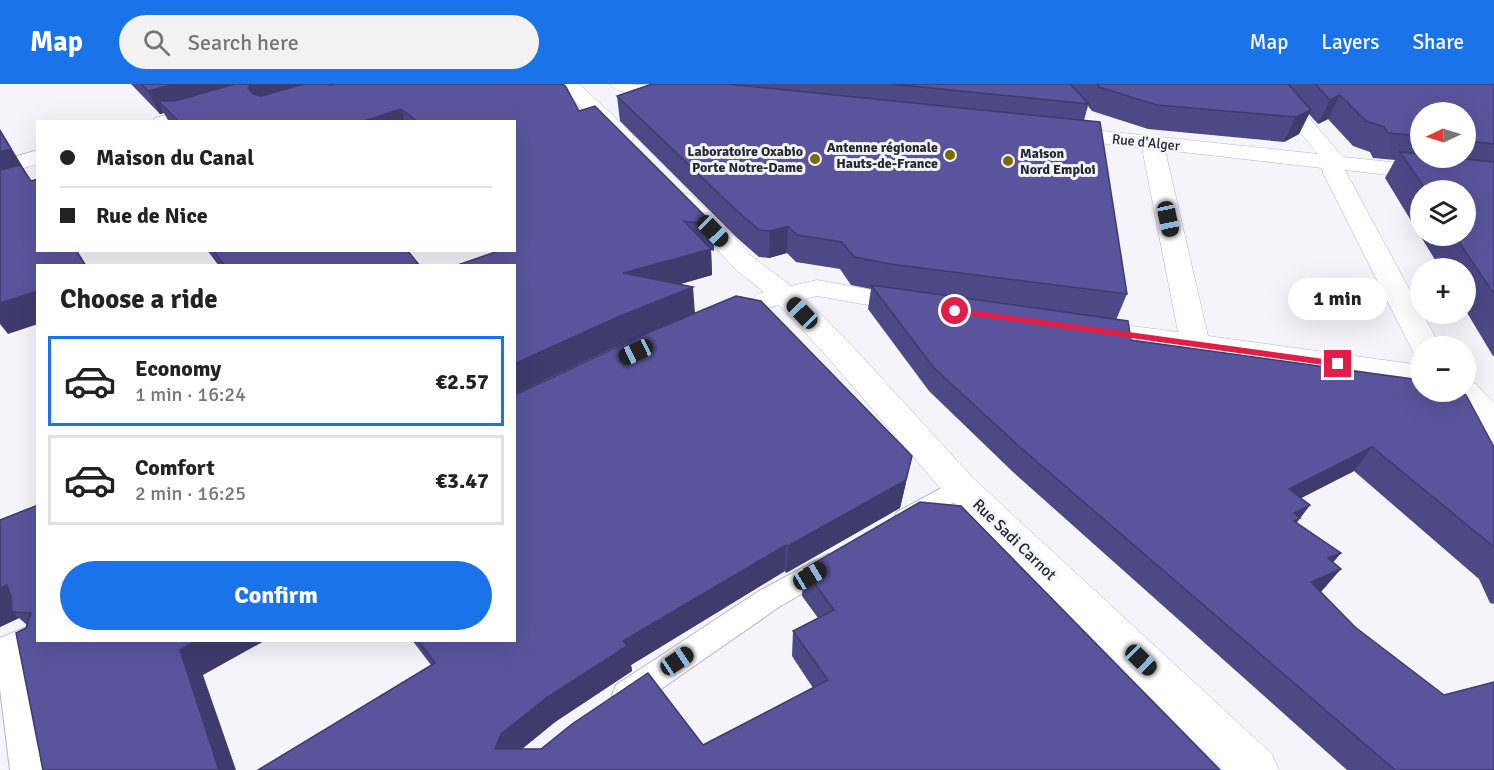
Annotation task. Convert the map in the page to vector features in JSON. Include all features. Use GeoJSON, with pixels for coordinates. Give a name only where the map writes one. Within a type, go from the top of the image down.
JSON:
{"type":"FeatureCollection","features":[{"type":"Feature","properties":{"kind":"street"},"geometry":{"type":"LineString","coordinates":[[568,84],[641,156]]}},
{"type":"Feature","properties":{"kind":"street"},"geometry":{"type":"LineString","coordinates":[[608,123],[629,105],[692,96],[631,88],[620,84]]}},
{"type":"Feature","properties":{"kind":"street"},"geometry":{"type":"LineString","coordinates":[[1270,84],[1332,156],[1334,173],[1420,336]]}},
{"type":"Feature","properties":{"kind":"street"},"geometry":{"type":"LineString","coordinates":[[171,120],[299,92]]}},
{"type":"Feature","properties":{"kind":"street"},"geometry":{"type":"LineString","coordinates":[[237,120],[299,92]]}},
{"type":"Feature","properties":{"kind":"street"},"geometry":{"type":"LineString","coordinates":[[1082,114],[1105,137]]}},
{"type":"Feature","properties":{"kind":"street","name":"Rue d'Alger"},"geometry":{"type":"LineString","coordinates":[[1041,131],[1494,180]]}},
{"type":"Feature","properties":{"kind":"street"},"geometry":{"type":"LineString","coordinates":[[1152,142],[1196,344]]}},
{"type":"Feature","properties":{"kind":"street"},"geometry":{"type":"LineString","coordinates":[[0,168],[36,158]]}},
{"type":"Feature","properties":{"kind":"street","name":"Rue Sadi Carnot"},"geometry":{"type":"LineString","coordinates":[[665,181],[745,264],[786,296],[834,345],[960,487],[1256,770]]}},
{"type":"Feature","properties":{"kind":"street"},"geometry":{"type":"LineString","coordinates":[[737,310],[817,288],[886,302],[943,309]]}},
{"type":"Feature","properties":{"kind":"street"},"geometry":{"type":"LineString","coordinates":[[834,345],[840,330],[855,313],[886,302]]}},
{"type":"Feature","properties":{"kind":"street"},"geometry":{"type":"LineString","coordinates":[[1058,325],[1410,374]]}},
{"type":"Feature","properties":{"kind":"street"},"geometry":{"type":"LineString","coordinates":[[1476,382],[1494,385]]}},
{"type":"Feature","properties":{"kind":"street"},"geometry":{"type":"LineString","coordinates":[[1474,402],[1494,430]]}},
{"type":"Feature","properties":{"kind":"lane"},"geometry":{"type":"LineString","coordinates":[[881,534],[960,487]]}},
{"type":"Feature","properties":{"kind":"lane"},"geometry":{"type":"LineString","coordinates":[[606,709],[769,599],[850,552]]}},
{"type":"Feature","properties":{"kind":"lane"},"geometry":{"type":"LineString","coordinates":[[16,651],[26,770]]}},
{"type":"Feature","properties":{"kind":"building"},"geometry":{"type":"Polygon","coordinates":[[[141,84],[174,84],[148,91],[141,84]]]}},
{"type":"Feature","properties":{"kind":"building"},"geometry":{"type":"Polygon","coordinates":[[[235,84],[251,84],[248,88],[253,94],[261,96],[304,84],[563,84],[579,111],[595,106],[714,225],[684,221],[711,249],[623,273],[693,287],[620,316],[516,363],[516,264],[461,264],[495,252],[516,252],[516,120],[415,120],[401,109],[367,120],[177,120],[158,101],[175,101],[235,84]]]}},
{"type":"Feature","properties":{"kind":"building"},"geometry":{"type":"Polygon","coordinates":[[[652,84],[727,84],[1100,122],[1127,294],[890,264],[854,257],[842,242],[797,235],[788,226],[770,231],[759,230],[617,96],[652,84]]]}},
{"type":"Feature","properties":{"kind":"building"},"geometry":{"type":"Polygon","coordinates":[[[892,84],[1070,84],[1089,104],[892,84]]]}},
{"type":"Feature","properties":{"kind":"building"},"geometry":{"type":"Polygon","coordinates":[[[1097,84],[1288,84],[1311,110],[1296,117],[1157,105],[1099,87],[1097,84]]]}},
{"type":"Feature","properties":{"kind":"building"},"geometry":{"type":"Polygon","coordinates":[[[1315,84],[1494,84],[1494,144],[1476,142],[1476,102],[1410,102],[1410,135],[1388,133],[1384,127],[1366,121],[1340,95],[1330,100],[1315,84]]]}},
{"type":"Feature","properties":{"kind":"building"},"geometry":{"type":"Polygon","coordinates":[[[0,131],[11,149],[0,152],[0,131]]]}},
{"type":"Feature","properties":{"kind":"building"},"geometry":{"type":"Polygon","coordinates":[[[1400,152],[1410,153],[1410,167],[1400,152]]]}},
{"type":"Feature","properties":{"kind":"building"},"geometry":{"type":"Polygon","coordinates":[[[1476,160],[1494,162],[1494,294],[1476,267],[1476,258],[1470,258],[1462,246],[1476,246],[1476,180],[1419,180],[1411,168],[1476,168],[1476,160]]]}},
{"type":"Feature","properties":{"kind":"building"},"geometry":{"type":"Polygon","coordinates":[[[20,165],[31,181],[36,180],[36,252],[77,252],[85,264],[36,264],[36,292],[0,303],[0,170],[20,165]]]}},
{"type":"Feature","properties":{"kind":"building"},"geometry":{"type":"Polygon","coordinates":[[[214,252],[409,252],[418,264],[224,264],[214,252]]]}},
{"type":"Feature","properties":{"kind":"building"},"geometry":{"type":"Polygon","coordinates":[[[871,285],[1128,321],[1131,340],[1410,379],[1410,402],[1470,402],[1494,447],[1494,547],[1372,447],[1289,489],[1310,505],[1294,513],[1300,518],[1294,521],[1341,553],[1328,558],[1341,569],[1311,582],[1355,627],[1444,695],[1494,682],[1494,770],[1395,770],[1021,448],[934,368],[871,285]]]}},
{"type":"Feature","properties":{"kind":"building"},"geometry":{"type":"Polygon","coordinates":[[[736,296],[761,301],[912,456],[906,480],[788,546],[786,545],[623,641],[627,646],[546,698],[501,734],[495,749],[541,749],[572,724],[648,673],[703,745],[828,680],[793,631],[834,610],[804,569],[920,502],[961,506],[1220,770],[258,770],[435,663],[419,642],[516,642],[516,394],[645,334],[736,296]]]}},
{"type":"Feature","properties":{"kind":"building"},"geometry":{"type":"Polygon","coordinates":[[[36,506],[36,642],[194,642],[180,650],[219,770],[43,770],[16,633],[26,628],[31,613],[12,612],[11,596],[7,585],[0,588],[0,520],[36,506]]]}},
{"type":"Feature","properties":{"kind":"place","name":"Antenne régionale Hauts-de-France"},"geometry":{"type":"Point","coordinates":[950,155]}},
{"type":"Feature","properties":{"kind":"place","name":"Laboratoire Oxabio Porte Notre-Dame"},"geometry":{"type":"Point","coordinates":[815,159]}},
{"type":"Feature","properties":{"kind":"place","name":"Maison Nord Emploi"},"geometry":{"type":"Point","coordinates":[1008,161]}},
{"type":"Feature","properties":{"kind":"route"},"geometry":{"type":"LineString","coordinates":[[955,311],[1338,364]]}}]}
